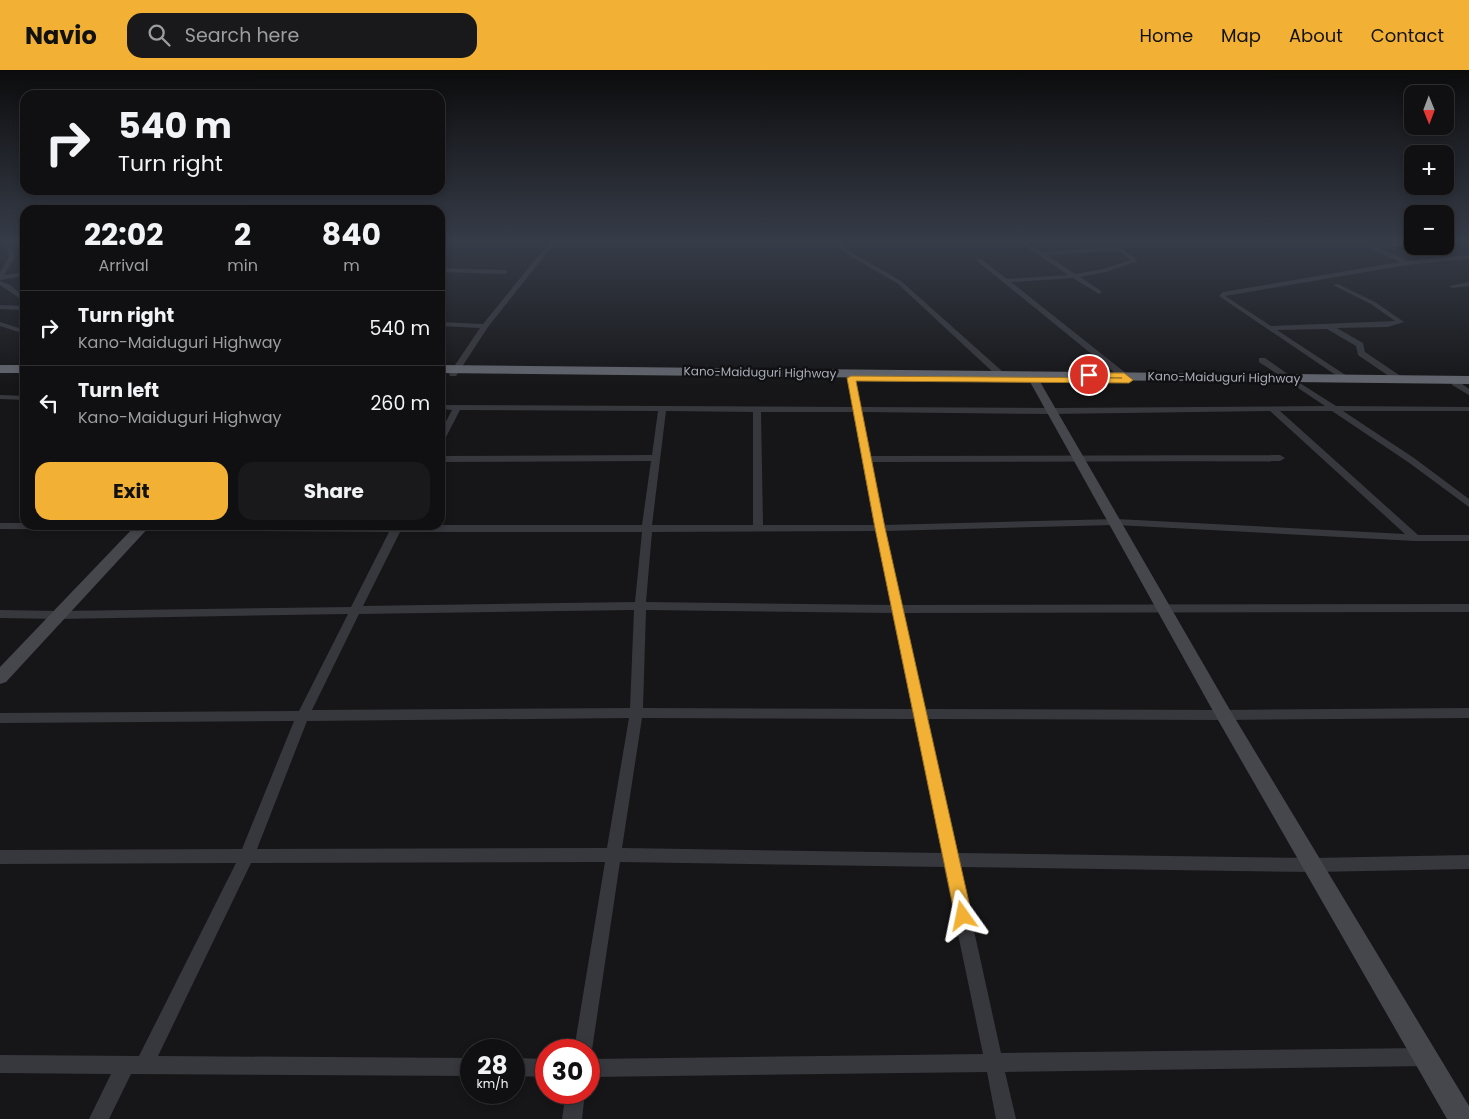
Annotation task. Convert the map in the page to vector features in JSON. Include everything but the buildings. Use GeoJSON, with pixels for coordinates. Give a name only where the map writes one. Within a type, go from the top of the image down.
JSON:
{"type":"FeatureCollection","features":[{"type":"Feature","properties":{"kind":"highway"},"geometry":{"type":"LineString","coordinates":[[0,365],[20,365]]}},
{"type":"Feature","properties":{"kind":"highway"},"geometry":{"type":"LineString","coordinates":[[0,369],[20,369]]}},
{"type":"Feature","properties":{"kind":"highway","name":"Kano-Maiduguri Highway"},"geometry":{"type":"LineString","coordinates":[[447,371],[851,375],[1000,374],[1127,378],[1464,382]]}},
{"type":"Feature","properties":{"kind":"highway","name":"Kano-Maiduguri Highway"},"geometry":{"type":"LineString","coordinates":[[851,375],[1034,380],[1127,378]]}},
{"type":"Feature","properties":{"kind":"highway","name":"Kano-Maiduguri Highway"},"geometry":{"type":"LineString","coordinates":[[1292,379],[1346,378],[1464,382]]}},
{"type":"Feature","properties":{"kind":"street"},"geometry":{"type":"LineString","coordinates":[[447,371],[515,289]]}},
{"type":"Feature","properties":{"kind":"street"},"geometry":{"type":"LineString","coordinates":[[907,289],[1000,374]]}},
{"type":"Feature","properties":{"kind":"street"},"geometry":{"type":"LineString","coordinates":[[1015,289],[1127,378]]}},
{"type":"Feature","properties":{"kind":"street"},"geometry":{"type":"LineString","coordinates":[[1094,289],[1098,292]]}},
{"type":"Feature","properties":{"kind":"street"},"geometry":{"type":"LineString","coordinates":[[1253,289],[1223,294],[1222,296],[1346,378]]}},
{"type":"Feature","properties":{"kind":"street"},"geometry":{"type":"LineString","coordinates":[[1270,328],[1388,325],[1401,322],[1361,296],[1345,289]]}},
{"type":"Feature","properties":{"kind":"street"},"geometry":{"type":"LineString","coordinates":[[0,307],[20,308]]}},
{"type":"Feature","properties":{"kind":"street"},"geometry":{"type":"LineString","coordinates":[[0,324],[20,330]]}},
{"type":"Feature","properties":{"kind":"street"},"geometry":{"type":"LineString","coordinates":[[445,324],[485,326]]}},
{"type":"Feature","properties":{"kind":"street"},"geometry":{"type":"LineString","coordinates":[[1329,327],[1360,345],[1361,353],[1399,379]]}},
{"type":"Feature","properties":{"kind":"street"},"geometry":{"type":"LineString","coordinates":[[1262,360],[1411,460],[1469,504]]}},
{"type":"Feature","properties":{"kind":"street"},"geometry":{"type":"LineString","coordinates":[[851,375],[880,528],[1006,1119]]}},
{"type":"Feature","properties":{"kind":"street"},"geometry":{"type":"LineString","coordinates":[[1034,380],[1224,715],[1462,1119]]}},
{"type":"Feature","properties":{"kind":"street"},"geometry":{"type":"LineString","coordinates":[[1464,382],[1469,393]]}},
{"type":"Feature","properties":{"kind":"street"},"geometry":{"type":"LineString","coordinates":[[0,397],[20,398]]}},
{"type":"Feature","properties":{"kind":"street"},"geometry":{"type":"LineString","coordinates":[[445,407],[1051,411],[1334,408],[1469,409]]}},
{"type":"Feature","properties":{"kind":"street"},"geometry":{"type":"LineString","coordinates":[[445,431],[457,408]]}},
{"type":"Feature","properties":{"kind":"street"},"geometry":{"type":"LineString","coordinates":[[1273,409],[1415,538]]}},
{"type":"Feature","properties":{"kind":"street"},"geometry":{"type":"LineString","coordinates":[[585,1039],[636,713],[640,606],[654,458],[662,410]]}},
{"type":"Feature","properties":{"kind":"street"},"geometry":{"type":"LineString","coordinates":[[757,410],[758,528]]}},
{"type":"Feature","properties":{"kind":"street"},"geometry":{"type":"LineString","coordinates":[[445,459],[654,458]]}},
{"type":"Feature","properties":{"kind":"street"},"geometry":{"type":"LineString","coordinates":[[868,459],[1079,460],[1280,458]]}},
{"type":"Feature","properties":{"kind":"street"},"geometry":{"type":"LineString","coordinates":[[445,527],[880,528],[1116,522],[1415,538],[1469,538]]}},
{"type":"Feature","properties":{"kind":"street"},"geometry":{"type":"LineString","coordinates":[[0,526],[20,526]]}},
{"type":"Feature","properties":{"kind":"street"},"geometry":{"type":"LineString","coordinates":[[0,678],[140,530]]}},
{"type":"Feature","properties":{"kind":"street"},"geometry":{"type":"LineString","coordinates":[[99,1119],[135,1065],[247,856],[303,715],[395,530]]}},
{"type":"Feature","properties":{"kind":"street"},"geometry":{"type":"LineString","coordinates":[[0,614],[58,615],[640,606],[898,609],[1466,608]]}},
{"type":"Feature","properties":{"kind":"street"},"geometry":{"type":"LineString","coordinates":[[0,718],[636,713],[1224,715],[1469,713]]}},
{"type":"Feature","properties":{"kind":"street"},"geometry":{"type":"LineString","coordinates":[[0,858],[614,855],[1314,865],[1469,862]]}},
{"type":"Feature","properties":{"kind":"street"},"geometry":{"type":"LineString","coordinates":[[600,1068],[1427,1057]]}},
{"type":"Feature","properties":{"kind":"street"},"geometry":{"type":"LineString","coordinates":[[0,1064],[460,1067]]}},
{"type":"Feature","properties":{"kind":"street"},"geometry":{"type":"LineString","coordinates":[[572,1119],[574,1104]]}},
{"type":"Feature","properties":{"kind":"route"},"geometry":{"type":"LineString","coordinates":[[963,916],[880,528],[851,378],[1129,380],[1124,376],[1089,375]]}}]}
